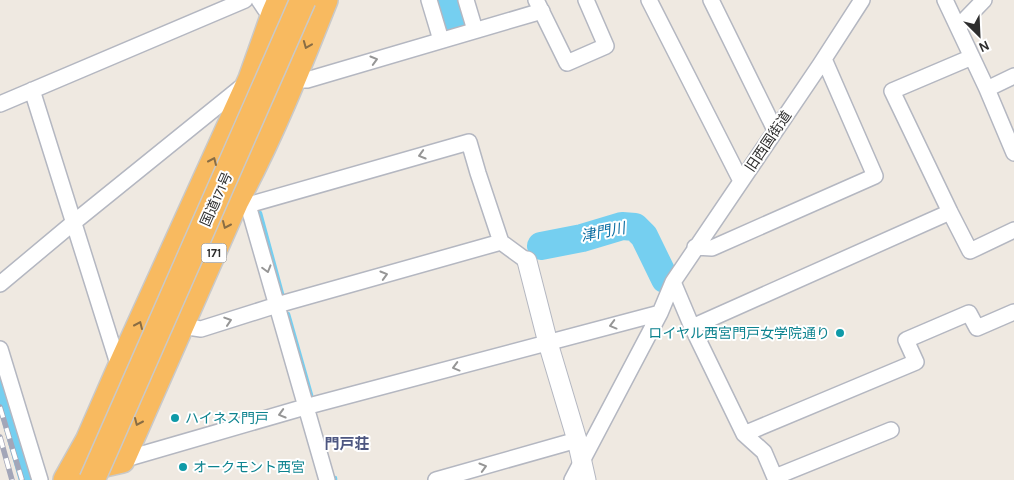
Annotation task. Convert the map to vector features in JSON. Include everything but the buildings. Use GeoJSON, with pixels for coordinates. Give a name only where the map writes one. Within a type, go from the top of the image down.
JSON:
{"type":"FeatureCollection","features":[{"type":"Feature","properties":{"kind":"highway","name":"国道171号"},"geometry":{"type":"LineString","coordinates":[[104,468],[303,0]]}},
{"type":"Feature","properties":{"kind":"highway","name":"171"},"geometry":{"type":"LineString","coordinates":[[104,468],[152,390],[181,326],[242,203],[325,0]]}},
{"type":"Feature","properties":{"kind":"highway"},"geometry":{"type":"LineString","coordinates":[[66,480],[88,442],[250,80],[271,5]]}},
{"type":"Feature","properties":{"kind":"highway"},"geometry":{"type":"LineString","coordinates":[[78,480],[85,472],[104,468],[88,442]]}},
{"type":"Feature","properties":{"kind":"street"},"geometry":{"type":"LineString","coordinates":[[0,104],[245,0]]}},
{"type":"Feature","properties":{"kind":"street"},"geometry":{"type":"LineString","coordinates":[[429,0],[445,39]]}},
{"type":"Feature","properties":{"kind":"street"},"geometry":{"type":"LineString","coordinates":[[466,0],[471,31]]}},
{"type":"Feature","properties":{"kind":"street"},"geometry":{"type":"LineString","coordinates":[[293,80],[307,80],[445,39],[539,6],[567,63],[606,46],[586,0]]}},
{"type":"Feature","properties":{"kind":"street"},"geometry":{"type":"LineString","coordinates":[[649,0],[741,181]]}},
{"type":"Feature","properties":{"kind":"street"},"geometry":{"type":"LineString","coordinates":[[710,0],[775,130]]}},
{"type":"Feature","properties":{"kind":"street","name":"旧西国街道"},"geometry":{"type":"LineString","coordinates":[[584,471],[660,313],[672,282],[862,0]]}},
{"type":"Feature","properties":{"kind":"street"},"geometry":{"type":"LineString","coordinates":[[946,0],[1014,153]]}},
{"type":"Feature","properties":{"kind":"street"},"geometry":{"type":"LineString","coordinates":[[958,27],[984,0]]}},
{"type":"Feature","properties":{"kind":"street"},"geometry":{"type":"LineString","coordinates":[[972,57],[892,91],[970,251],[1014,230]]}},
{"type":"Feature","properties":{"kind":"street"},"geometry":{"type":"LineString","coordinates":[[695,247],[712,248],[875,176],[824,58]]}},
{"type":"Feature","properties":{"kind":"street"},"geometry":{"type":"LineString","coordinates":[[987,89],[1014,76]]}},
{"type":"Feature","properties":{"kind":"street"},"geometry":{"type":"LineString","coordinates":[[0,284],[250,80]]}},
{"type":"Feature","properties":{"kind":"street"},"geometry":{"type":"LineString","coordinates":[[32,90],[119,370],[152,390]]}},
{"type":"Feature","properties":{"kind":"street"},"geometry":{"type":"LineString","coordinates":[[328,480],[305,407],[277,305],[242,203],[469,142],[501,242],[527,261],[584,471],[572,480]]}},
{"type":"Feature","properties":{"kind":"street"},"geometry":{"type":"LineString","coordinates":[[692,327],[950,212]]}},
{"type":"Feature","properties":{"kind":"street"},"geometry":{"type":"LineString","coordinates":[[181,326],[202,329],[277,305],[501,242]]}},
{"type":"Feature","properties":{"kind":"street"},"geometry":{"type":"LineString","coordinates":[[672,282],[744,434],[764,452],[776,478],[891,430]]}},
{"type":"Feature","properties":{"kind":"street"},"geometry":{"type":"LineString","coordinates":[[744,434],[916,362],[906,340],[969,313],[977,328],[1014,312]]}},
{"type":"Feature","properties":{"kind":"street"},"geometry":{"type":"LineString","coordinates":[[104,468],[305,407],[660,313]]}},
{"type":"Feature","properties":{"kind":"street"},"geometry":{"type":"LineString","coordinates":[[0,349],[40,480]]}},
{"type":"Feature","properties":{"kind":"street"},"geometry":{"type":"LineString","coordinates":[[436,480],[577,440]]}},
{"type":"Feature","properties":{"kind":"waterway","name":"津門川"},"geometry":{"type":"LineString","coordinates":[[447,0],[457,30]]}},
{"type":"Feature","properties":{"kind":"waterway"},"geometry":{"type":"LineString","coordinates":[[260,213],[282,294]]}},
{"type":"Feature","properties":{"kind":"waterway","name":"津門川"},"geometry":{"type":"LineString","coordinates":[[541,246],[582,238],[622,226],[635,227],[644,236],[665,279]]}},
{"type":"Feature","properties":{"kind":"waterway"},"geometry":{"type":"LineString","coordinates":[[288,314],[311,395]]}},
{"type":"Feature","properties":{"kind":"waterway"},"geometry":{"type":"LineString","coordinates":[[0,386],[27,480]]}},
{"type":"Feature","properties":{"kind":"railway"},"geometry":{"type":"LineString","coordinates":[[0,407],[22,480]]}},
{"type":"Feature","properties":{"kind":"railway"},"geometry":{"type":"LineString","coordinates":[[0,437],[12,480]]}},
{"type":"Feature","properties":{"kind":"place","name":"ロイヤル西宮門戸女学院通り"},"geometry":{"type":"Point","coordinates":[840,333]}},
{"type":"Feature","properties":{"kind":"place","name":"ハイネス門戸"},"geometry":{"type":"Point","coordinates":[175,418]}},
{"type":"Feature","properties":{"kind":"place","name":"オークモント西宮"},"geometry":{"type":"Point","coordinates":[183,467]}},
{"type":"Feature","properties":{"kind":"district","name":"門戸荘"},"geometry":{"type":"Point","coordinates":[347,444]}}]}
